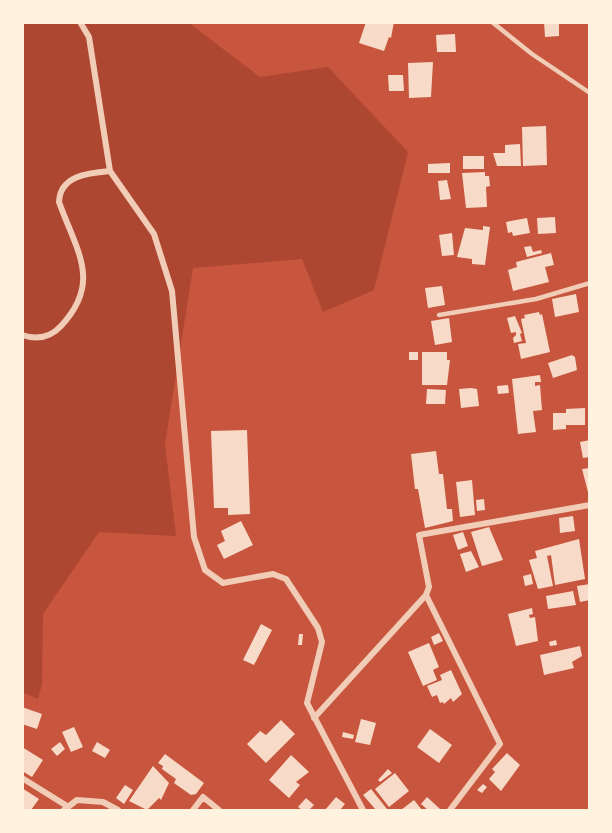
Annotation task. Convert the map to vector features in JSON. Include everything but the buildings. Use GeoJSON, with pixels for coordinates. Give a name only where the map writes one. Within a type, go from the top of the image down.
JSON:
{"type":"FeatureCollection","features":[{"type":"Feature","properties":{"kind":"street"},"geometry":{"type":"LineString","coordinates":[[80,22],[89,37],[110,171],[154,234],[172,291],[194,537],[205,570],[224,583],[273,574],[286,579],[318,628],[322,642],[307,703],[363,810]]}},
{"type":"Feature","properties":{"kind":"street"},"geometry":{"type":"LineString","coordinates":[[22,335],[48,336],[75,310],[84,291],[84,274],[59,202],[60,191],[68,181],[110,171]]}},
{"type":"Feature","properties":{"kind":"street"},"geometry":{"type":"LineString","coordinates":[[314,718],[426,596],[429,587],[420,535],[590,505]]}},
{"type":"Feature","properties":{"kind":"street"},"geometry":{"type":"LineString","coordinates":[[426,596],[500,744],[450,810]]}},
{"type":"Feature","properties":{"kind":"street"},"geometry":{"type":"LineString","coordinates":[[22,778],[66,808],[77,800],[96,800],[118,810]]}},
{"type":"Feature","properties":{"kind":"street"},"geometry":{"type":"LineString","coordinates":[[193,810],[203,797],[219,810]]}},
{"type":"Feature","properties":{"kind":"lane"},"geometry":{"type":"LineString","coordinates":[[492,22],[532,54],[590,93]]}},
{"type":"Feature","properties":{"kind":"lane"},"geometry":{"type":"LineString","coordinates":[[439,315],[536,299],[590,283]]}},
{"type":"Feature","properties":{"kind":"shaded area"},"geometry":{"type":"Polygon","coordinates":[[[22,23],[189,23],[260,77],[328,67],[408,152],[374,290],[323,312],[302,259],[193,268],[165,444],[176,536],[99,532],[43,614],[42,684],[38,699],[22,692],[22,23]]]}}]}
